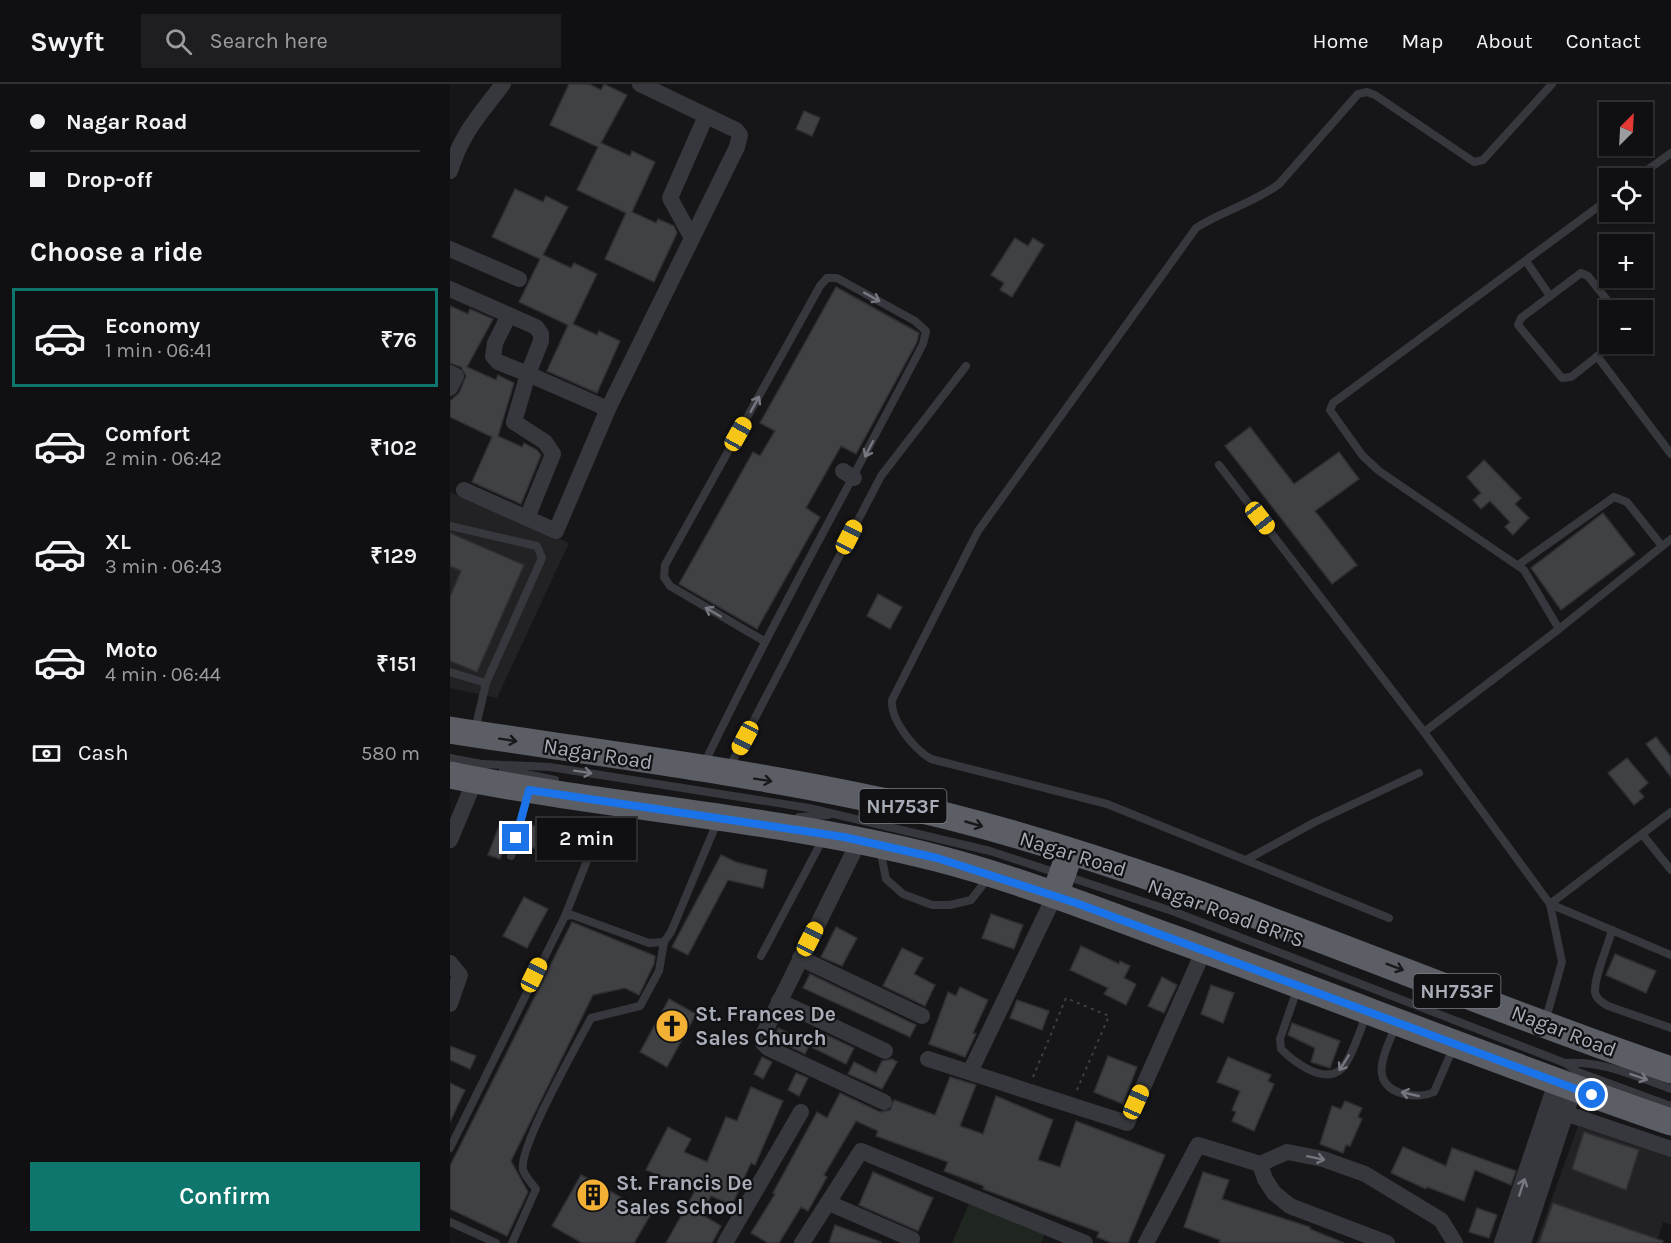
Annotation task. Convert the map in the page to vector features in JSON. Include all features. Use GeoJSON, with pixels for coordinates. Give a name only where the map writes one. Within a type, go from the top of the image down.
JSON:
{"type":"FeatureCollection","features":[{"type":"Feature","properties":{"kind":"highway","name":"Nagar Road"},"geometry":{"type":"LineString","coordinates":[[462,732],[852,795],[948,816],[1063,874],[1204,950],[1398,1020],[1456,1043],[1562,1091],[1671,1122]]}},
{"type":"Feature","properties":{"kind":"highway","name":"Nagar Road"},"geometry":{"type":"LineString","coordinates":[[469,773],[529,790],[720,817],[828,824],[869,843],[937,858],[990,875],[1063,874],[1329,941],[1671,1070]]}},
{"type":"Feature","properties":{"kind":"street"},"geometry":{"type":"LineString","coordinates":[[450,171],[459,144],[473,120],[503,84]]}},
{"type":"Feature","properties":{"kind":"street"},"geometry":{"type":"LineString","coordinates":[[464,490],[556,531],[608,409],[740,141],[740,135],[736,130],[640,84]]}},
{"type":"Feature","properties":{"kind":"street"},"geometry":{"type":"LineString","coordinates":[[693,238],[670,198],[706,116]]}},
{"type":"Feature","properties":{"kind":"street"},"geometry":{"type":"LineString","coordinates":[[450,249],[519,279]]}},
{"type":"Feature","properties":{"kind":"street"},"geometry":{"type":"LineString","coordinates":[[450,289],[536,327],[541,334],[541,341],[528,374],[514,422],[545,442],[553,454],[527,518]]}},
{"type":"Feature","properties":{"kind":"street"},"geometry":{"type":"LineString","coordinates":[[509,315],[495,343],[493,356],[498,362],[608,409]]}},
{"type":"Feature","properties":{"kind":"street"},"geometry":{"type":"LineString","coordinates":[[450,374],[456,376],[450,388]]}},
{"type":"Feature","properties":{"kind":"street"},"geometry":{"type":"LineString","coordinates":[[450,840],[469,773]]}},
{"type":"Feature","properties":{"kind":"street"},"geometry":{"type":"LineString","coordinates":[[869,843],[800,957],[762,1037],[763,1043],[768,1048],[884,1102]]}},
{"type":"Feature","properties":{"kind":"street"},"geometry":{"type":"LineString","coordinates":[[970,1072],[1063,874]]}},
{"type":"Feature","properties":{"kind":"street"},"geometry":{"type":"LineString","coordinates":[[928,1059],[1127,1123],[1204,950]]}},
{"type":"Feature","properties":{"kind":"street"},"geometry":{"type":"LineString","coordinates":[[800,957],[922,1016]]}},
{"type":"Feature","properties":{"kind":"street"},"geometry":{"type":"LineString","coordinates":[[450,963],[460,975],[450,1004]]}},
{"type":"Feature","properties":{"kind":"street"},"geometry":{"type":"LineString","coordinates":[[779,1001],[885,1051]]}},
{"type":"Feature","properties":{"kind":"street"},"geometry":{"type":"LineString","coordinates":[[1562,1091],[1671,1149]]}},
{"type":"Feature","properties":{"kind":"street"},"geometry":{"type":"LineString","coordinates":[[1504,1243],[1562,1091]]}},
{"type":"Feature","properties":{"kind":"street"},"geometry":{"type":"LineString","coordinates":[[1521,1243],[1562,1091]]}},
{"type":"Feature","properties":{"kind":"street"},"geometry":{"type":"LineString","coordinates":[[725,1243],[801,1112]]}},
{"type":"Feature","properties":{"kind":"street"},"geometry":{"type":"LineString","coordinates":[[1146,1243],[1198,1145],[1260,1164],[1287,1152],[1323,1159],[1365,1174],[1441,1220],[1455,1243]]}},
{"type":"Feature","properties":{"kind":"street"},"geometry":{"type":"LineString","coordinates":[[802,1243],[861,1150],[1085,1243]]}},
{"type":"Feature","properties":{"kind":"street"},"geometry":{"type":"LineString","coordinates":[[1260,1164],[1265,1179],[1290,1206],[1387,1243]]}},
{"type":"Feature","properties":{"kind":"street"},"geometry":{"type":"LineString","coordinates":[[829,1203],[912,1239]]}},
{"type":"Feature","properties":{"kind":"lane"},"geometry":{"type":"LineString","coordinates":[[1389,918],[1107,804],[931,759],[916,747],[895,716],[891,709],[892,700],[978,531],[1196,228],[1211,218],[1266,194],[1279,184],[1358,94],[1367,92],[1375,95],[1474,162],[1483,160],[1551,84]]}},
{"type":"Feature","properties":{"kind":"lane"},"geometry":{"type":"LineString","coordinates":[[1650,168],[1671,153]]}},
{"type":"Feature","properties":{"kind":"lane"},"geometry":{"type":"LineString","coordinates":[[1559,629],[1530,579],[1518,565],[1379,471],[1362,455],[1330,410],[1333,403],[1599,206]]}},
{"type":"Feature","properties":{"kind":"lane"},"geometry":{"type":"LineString","coordinates":[[1526,261],[1550,296]]}},
{"type":"Feature","properties":{"kind":"lane"},"geometry":{"type":"LineString","coordinates":[[1600,354],[1571,377],[1562,378],[1520,328],[1519,321],[1581,273],[1588,276],[1607,300]]}},
{"type":"Feature","properties":{"kind":"lane"},"geometry":{"type":"LineString","coordinates":[[714,772],[764,641],[849,474],[923,344],[926,331],[915,321],[837,278],[827,278],[820,286],[665,565],[664,577],[670,586],[764,641]]}},
{"type":"Feature","properties":{"kind":"lane"},"geometry":{"type":"LineString","coordinates":[[1597,356],[1671,454]]}},
{"type":"Feature","properties":{"kind":"lane"},"geometry":{"type":"LineString","coordinates":[[714,772],[881,476],[966,366]]}},
{"type":"Feature","properties":{"kind":"lane"},"geometry":{"type":"LineString","coordinates":[[1219,465],[1424,732],[1550,904],[1562,962],[1545,1024]]}},
{"type":"Feature","properties":{"kind":"lane"},"geometry":{"type":"LineString","coordinates":[[1518,565],[1614,497],[1627,502],[1662,546]]}},
{"type":"Feature","properties":{"kind":"lane"},"geometry":{"type":"LineString","coordinates":[[450,526],[537,546],[542,552],[542,558],[462,732]]}},
{"type":"Feature","properties":{"kind":"lane"},"geometry":{"type":"LineString","coordinates":[[1424,732],[1559,629],[1671,539]]}},
{"type":"Feature","properties":{"kind":"lane"},"geometry":{"type":"LineString","coordinates":[[450,672],[486,683]]}},
{"type":"Feature","properties":{"kind":"lane"},"geometry":{"type":"LineString","coordinates":[[450,758],[469,773],[561,781]]}},
{"type":"Feature","properties":{"kind":"lane"},"geometry":{"type":"LineString","coordinates":[[469,773],[550,767],[798,806],[828,824]]}},
{"type":"Feature","properties":{"kind":"lane"},"geometry":{"type":"LineString","coordinates":[[1246,860],[1315,822],[1419,773]]}},
{"type":"Feature","properties":{"kind":"lane"},"geometry":{"type":"LineString","coordinates":[[512,856],[529,790]]}},
{"type":"Feature","properties":{"kind":"lane"},"geometry":{"type":"LineString","coordinates":[[688,802],[779,816]]}},
{"type":"Feature","properties":{"kind":"lane"},"geometry":{"type":"LineString","coordinates":[[1550,904],[1671,812]]}},
{"type":"Feature","properties":{"kind":"lane"},"geometry":{"type":"LineString","coordinates":[[512,1243],[536,1190],[523,1169],[526,1148],[562,1073],[591,1018],[640,1006],[659,971],[664,942],[671,932],[720,817]]}},
{"type":"Feature","properties":{"kind":"lane"},"geometry":{"type":"LineString","coordinates":[[789,817],[828,824]]}},
{"type":"Feature","properties":{"kind":"lane"},"geometry":{"type":"LineString","coordinates":[[761,956],[828,824]]}},
{"type":"Feature","properties":{"kind":"lane","name":"Nagar Road BRTS"},"geometry":{"type":"LineString","coordinates":[[828,824],[895,826],[990,851],[1175,912],[1562,1091]]}},
{"type":"Feature","properties":{"kind":"lane"},"geometry":{"type":"LineString","coordinates":[[1642,834],[1671,870]]}},
{"type":"Feature","properties":{"kind":"lane"},"geometry":{"type":"LineString","coordinates":[[450,1148],[565,916],[594,843]]}},
{"type":"Feature","properties":{"kind":"lane"},"geometry":{"type":"LineString","coordinates":[[869,843],[886,879],[903,894],[932,905],[950,905],[971,900],[990,875]]}},
{"type":"Feature","properties":{"kind":"lane"},"geometry":{"type":"LineString","coordinates":[[1550,904],[1671,955]]}},
{"type":"Feature","properties":{"kind":"lane"},"geometry":{"type":"LineString","coordinates":[[565,916],[572,915],[649,943],[664,942]]}},
{"type":"Feature","properties":{"kind":"lane"},"geometry":{"type":"LineString","coordinates":[[1612,930],[1596,984],[1595,993],[1599,1000],[1608,1006],[1671,1028]]}},
{"type":"Feature","properties":{"kind":"lane"},"geometry":{"type":"LineString","coordinates":[[1300,984],[1280,1039],[1281,1049],[1305,1068],[1326,1074],[1338,1072],[1345,1065],[1368,1010]]}},
{"type":"Feature","properties":{"kind":"lane"},"geometry":{"type":"LineString","coordinates":[[1398,1020],[1383,1062],[1382,1075],[1388,1084],[1404,1095],[1423,1097],[1434,1092],[1456,1043]]}},
{"type":"Feature","properties":{"kind":"lane","name":"Nagar Road BRTS"},"geometry":{"type":"LineString","coordinates":[[1562,1091],[1581,1061],[1603,1065],[1671,1089]]}},
{"type":"Feature","properties":{"kind":"lane","name":"Nagar Road BRTS"},"geometry":{"type":"LineString","coordinates":[[1562,1091],[1578,1072],[1671,1106]]}},
{"type":"Feature","properties":{"kind":"lane"},"geometry":{"type":"LineString","coordinates":[[450,1222],[496,1243]]}},
{"type":"Feature","properties":{"kind":"path"},"geometry":{"type":"LineString","coordinates":[[1039,1079],[1032,1077],[1066,998],[1109,1016],[1075,1094]]}},
{"type":"Feature","properties":{"kind":"shaded area"},"geometry":{"type":"Polygon","coordinates":[[[450,492],[569,543],[497,698],[450,688],[450,492]]]}},
{"type":"Feature","properties":{"kind":"shaded area"},"geometry":{"type":"Polygon","coordinates":[[[1578,1126],[1671,1157],[1671,1225],[1663,1222],[1657,1243],[1536,1243],[1578,1126]]]}},
{"type":"Feature","properties":{"kind":"shaded area"},"geometry":{"type":"Polygon","coordinates":[[[971,1199],[1046,1231],[1041,1243],[952,1243],[971,1199]]]}},
{"type":"Feature","properties":{"kind":"building"},"geometry":{"type":"Polygon","coordinates":[[[569,84],[589,84],[601,90],[604,84],[627,95],[601,143],[630,156],[632,151],[655,162],[632,212],[656,223],[658,219],[674,226],[677,233],[654,282],[605,259],[626,213],[577,190],[598,147],[550,125],[569,84]]]}},
{"type":"Feature","properties":{"kind":"building"},"geometry":{"type":"Polygon","coordinates":[[[804,111],[820,118],[812,136],[796,129],[804,111]]]}},
{"type":"Feature","properties":{"kind":"building"},"geometry":{"type":"Polygon","coordinates":[[[515,189],[543,202],[546,196],[568,207],[543,255],[571,268],[574,263],[597,274],[573,324],[597,335],[599,331],[620,341],[597,393],[547,371],[568,325],[519,302],[540,259],[492,237],[515,189]]]}},
{"type":"Feature","properties":{"kind":"building"},"geometry":{"type":"Polygon","coordinates":[[[1015,238],[1028,246],[1033,238],[1044,245],[1012,297],[1000,290],[1004,283],[991,275],[1015,238]]]}},
{"type":"Feature","properties":{"kind":"building"},"geometry":{"type":"Polygon","coordinates":[[[836,287],[919,333],[917,342],[856,454],[841,446],[806,508],[820,517],[757,629],[679,584],[753,452],[760,456],[775,431],[760,423],[836,287]]]}},
{"type":"Feature","properties":{"kind":"building"},"geometry":{"type":"Polygon","coordinates":[[[450,306],[468,314],[470,309],[493,319],[467,367],[496,380],[498,375],[514,383],[498,436],[522,447],[524,443],[541,455],[521,504],[472,482],[492,437],[450,417],[450,401],[459,393],[466,376],[461,367],[450,363],[450,306]]]}},
{"type":"Feature","properties":{"kind":"building"},"geometry":{"type":"Polygon","coordinates":[[[1250,427],[1294,484],[1339,452],[1359,479],[1315,511],[1357,565],[1332,584],[1225,446],[1250,427]]]}},
{"type":"Feature","properties":{"kind":"building"},"geometry":{"type":"Polygon","coordinates":[[[1484,460],[1521,498],[1515,504],[1529,518],[1513,535],[1505,527],[1510,522],[1490,501],[1481,509],[1473,500],[1481,493],[1467,477],[1484,460]]]}},
{"type":"Feature","properties":{"kind":"building"},"geometry":{"type":"Polygon","coordinates":[[[1603,513],[1635,554],[1561,610],[1531,568],[1603,513]]]}},
{"type":"Feature","properties":{"kind":"building"},"geometry":{"type":"Polygon","coordinates":[[[450,533],[524,565],[477,672],[450,661],[450,597],[461,571],[450,566],[450,533]]]}},
{"type":"Feature","properties":{"kind":"building"},"geometry":{"type":"Polygon","coordinates":[[[878,594],[902,607],[890,629],[867,616],[878,594]]]}},
{"type":"Feature","properties":{"kind":"building"},"geometry":{"type":"Polygon","coordinates":[[[1656,737],[1671,757],[1671,777],[1646,744],[1656,737]]]}},
{"type":"Feature","properties":{"kind":"building"},"geometry":{"type":"Polygon","coordinates":[[[1627,758],[1648,783],[1639,791],[1644,797],[1634,805],[1608,773],[1627,758]]]}},
{"type":"Feature","properties":{"kind":"building"},"geometry":{"type":"Polygon","coordinates":[[[501,821],[513,826],[500,859],[488,855],[501,821]]]}},
{"type":"Feature","properties":{"kind":"building"},"geometry":{"type":"Polygon","coordinates":[[[527,823],[549,832],[541,851],[521,843],[527,823]]]}},
{"type":"Feature","properties":{"kind":"building"},"geometry":{"type":"Polygon","coordinates":[[[562,823],[588,833],[580,851],[555,841],[562,823]]]}},
{"type":"Feature","properties":{"kind":"building"},"geometry":{"type":"Polygon","coordinates":[[[721,855],[736,862],[767,870],[763,888],[728,880],[688,955],[672,947],[721,855]]]}},
{"type":"Feature","properties":{"kind":"building"},"geometry":{"type":"Polygon","coordinates":[[[524,897],[548,909],[527,948],[503,936],[524,897]]]}},
{"type":"Feature","properties":{"kind":"building"},"geometry":{"type":"Polygon","coordinates":[[[991,914],[1023,925],[1014,949],[982,938],[991,914]]]}},
{"type":"Feature","properties":{"kind":"building"},"geometry":{"type":"Polygon","coordinates":[[[572,922],[655,956],[654,964],[639,995],[625,988],[593,995],[511,1161],[528,1192],[507,1236],[450,1209],[450,1166],[572,922]]]}},
{"type":"Feature","properties":{"kind":"building"},"geometry":{"type":"Polygon","coordinates":[[[836,927],[857,938],[842,966],[821,957],[836,927]]]}},
{"type":"Feature","properties":{"kind":"building"},"geometry":{"type":"Polygon","coordinates":[[[1081,946],[1119,964],[1120,961],[1130,966],[1124,978],[1136,984],[1126,1005],[1104,994],[1108,988],[1070,970],[1081,946]]]}},
{"type":"Feature","properties":{"kind":"building"},"geometry":{"type":"Polygon","coordinates":[[[902,948],[923,958],[914,974],[935,985],[925,1006],[883,986],[902,948]]]}},
{"type":"Feature","properties":{"kind":"building"},"geometry":{"type":"Polygon","coordinates":[[[1615,954],[1656,971],[1646,993],[1606,975],[1615,954]]]}},
{"type":"Feature","properties":{"kind":"building"},"geometry":{"type":"Polygon","coordinates":[[[810,974],[916,1025],[910,1037],[803,988],[810,974]]]}},
{"type":"Feature","properties":{"kind":"building"},"geometry":{"type":"Polygon","coordinates":[[[1162,977],[1177,985],[1164,1013],[1148,1006],[1162,977]]]}},
{"type":"Feature","properties":{"kind":"building"},"geometry":{"type":"Polygon","coordinates":[[[1211,985],[1234,993],[1223,1023],[1201,1014],[1211,985]]]}},
{"type":"Feature","properties":{"kind":"building"},"geometry":{"type":"Polygon","coordinates":[[[960,987],[988,1000],[965,1057],[929,1044],[948,992],[956,996],[960,987]]]}},
{"type":"Feature","properties":{"kind":"building"},"geometry":{"type":"Polygon","coordinates":[[[669,999],[696,1014],[667,1067],[640,1052],[669,999]]]}},
{"type":"Feature","properties":{"kind":"building"},"geometry":{"type":"Polygon","coordinates":[[[1017,1000],[1049,1011],[1042,1030],[1010,1018],[1017,1000]]]}},
{"type":"Feature","properties":{"kind":"building"},"geometry":{"type":"Polygon","coordinates":[[[1292,1023],[1340,1041],[1330,1068],[1311,1062],[1315,1048],[1288,1035],[1292,1023]]]}},
{"type":"Feature","properties":{"kind":"building"},"geometry":{"type":"Polygon","coordinates":[[[778,1028],[810,1043],[805,1054],[774,1039],[778,1028]]]}},
{"type":"Feature","properties":{"kind":"building"},"geometry":{"type":"Polygon","coordinates":[[[820,1032],[854,1048],[846,1064],[813,1048],[820,1032]]]}},
{"type":"Feature","properties":{"kind":"building"},"geometry":{"type":"Polygon","coordinates":[[[450,1046],[476,1056],[470,1069],[450,1060],[450,1046]]]}},
{"type":"Feature","properties":{"kind":"building"},"geometry":{"type":"Polygon","coordinates":[[[1108,1056],[1137,1067],[1123,1104],[1094,1092],[1108,1056]]]}},
{"type":"Feature","properties":{"kind":"building"},"geometry":{"type":"Polygon","coordinates":[[[762,1057],[772,1062],[763,1079],[754,1074],[762,1057]]]}},
{"type":"Feature","properties":{"kind":"building"},"geometry":{"type":"Polygon","coordinates":[[[1228,1057],[1271,1075],[1268,1081],[1274,1084],[1254,1131],[1232,1121],[1236,1112],[1232,1110],[1240,1091],[1217,1082],[1228,1057]]]}},
{"type":"Feature","properties":{"kind":"building"},"geometry":{"type":"Polygon","coordinates":[[[892,1059],[897,1062],[882,1089],[848,1074],[854,1062],[876,1073],[882,1061],[892,1059]]]}},
{"type":"Feature","properties":{"kind":"building"},"geometry":{"type":"Polygon","coordinates":[[[796,1073],[808,1078],[799,1096],[788,1090],[796,1073]]]}},
{"type":"Feature","properties":{"kind":"building"},"geometry":{"type":"Polygon","coordinates":[[[950,1077],[976,1085],[960,1126],[983,1134],[996,1096],[1053,1120],[1038,1160],[1060,1167],[1076,1121],[1165,1155],[1128,1243],[1112,1243],[1097,1237],[1099,1232],[983,1189],[984,1186],[944,1171],[948,1162],[876,1136],[878,1131],[856,1121],[824,1175],[827,1177],[808,1211],[801,1207],[779,1243],[768,1243],[751,1233],[775,1194],[773,1193],[817,1112],[827,1118],[840,1093],[880,1112],[890,1110],[894,1100],[935,1115],[950,1077]]]}},
{"type":"Feature","properties":{"kind":"building"},"geometry":{"type":"Polygon","coordinates":[[[450,1083],[465,1090],[450,1122],[450,1083]]]}},
{"type":"Feature","properties":{"kind":"building"},"geometry":{"type":"Polygon","coordinates":[[[751,1087],[783,1101],[755,1165],[751,1163],[732,1205],[711,1196],[701,1214],[721,1226],[712,1243],[666,1243],[695,1191],[646,1170],[668,1127],[691,1139],[684,1152],[707,1162],[726,1117],[737,1121],[751,1087]]]}},
{"type":"Feature","properties":{"kind":"building"},"geometry":{"type":"Polygon","coordinates":[[[1345,1101],[1362,1108],[1358,1117],[1362,1119],[1350,1146],[1346,1145],[1343,1153],[1320,1144],[1332,1106],[1341,1109],[1345,1101]]]}},
{"type":"Feature","properties":{"kind":"building"},"geometry":{"type":"Polygon","coordinates":[[[1584,1132],[1639,1150],[1626,1190],[1572,1169],[1584,1132]]]}},
{"type":"Feature","properties":{"kind":"building"},"geometry":{"type":"Polygon","coordinates":[[[1403,1147],[1446,1166],[1452,1148],[1516,1171],[1511,1185],[1475,1170],[1464,1201],[1427,1187],[1426,1189],[1391,1173],[1403,1147]]]}},
{"type":"Feature","properties":{"kind":"building"},"geometry":{"type":"Polygon","coordinates":[[[873,1172],[933,1198],[918,1231],[859,1205],[873,1172]]]}},
{"type":"Feature","properties":{"kind":"building"},"geometry":{"type":"Polygon","coordinates":[[[1203,1172],[1229,1180],[1222,1199],[1310,1227],[1310,1229],[1344,1243],[1219,1243],[1220,1240],[1184,1227],[1203,1172]]]}},
{"type":"Feature","properties":{"kind":"building","name":"St. Francis De Sales School"},"geometry":{"type":"Polygon","coordinates":[[[581,1175],[651,1214],[634,1243],[582,1243],[552,1226],[581,1175]]]}},
{"type":"Feature","properties":{"kind":"building"},"geometry":{"type":"Polygon","coordinates":[[[1553,1203],[1663,1241],[1662,1243],[1539,1243],[1553,1203]]]}},
{"type":"Feature","properties":{"kind":"building"},"geometry":{"type":"Polygon","coordinates":[[[1477,1208],[1497,1215],[1489,1238],[1469,1232],[1477,1208]]]}},
{"type":"Feature","properties":{"kind":"building"},"geometry":{"type":"Polygon","coordinates":[[[835,1225],[881,1242],[881,1243],[829,1243],[835,1225]]]}},
{"type":"Feature","properties":{"kind":"place","name":"St. Frances De Sales Church"},"geometry":{"type":"Point","coordinates":[672,1026]}},
{"type":"Feature","properties":{"kind":"place","name":"St. Francis De Sales School"},"geometry":{"type":"Point","coordinates":[593,1195]}},
{"type":"Feature","properties":{"kind":"route"},"geometry":{"type":"LineString","coordinates":[[516,838],[529,790],[844,837],[937,858],[1076,903],[1426,1031],[1592,1095]]}}]}
